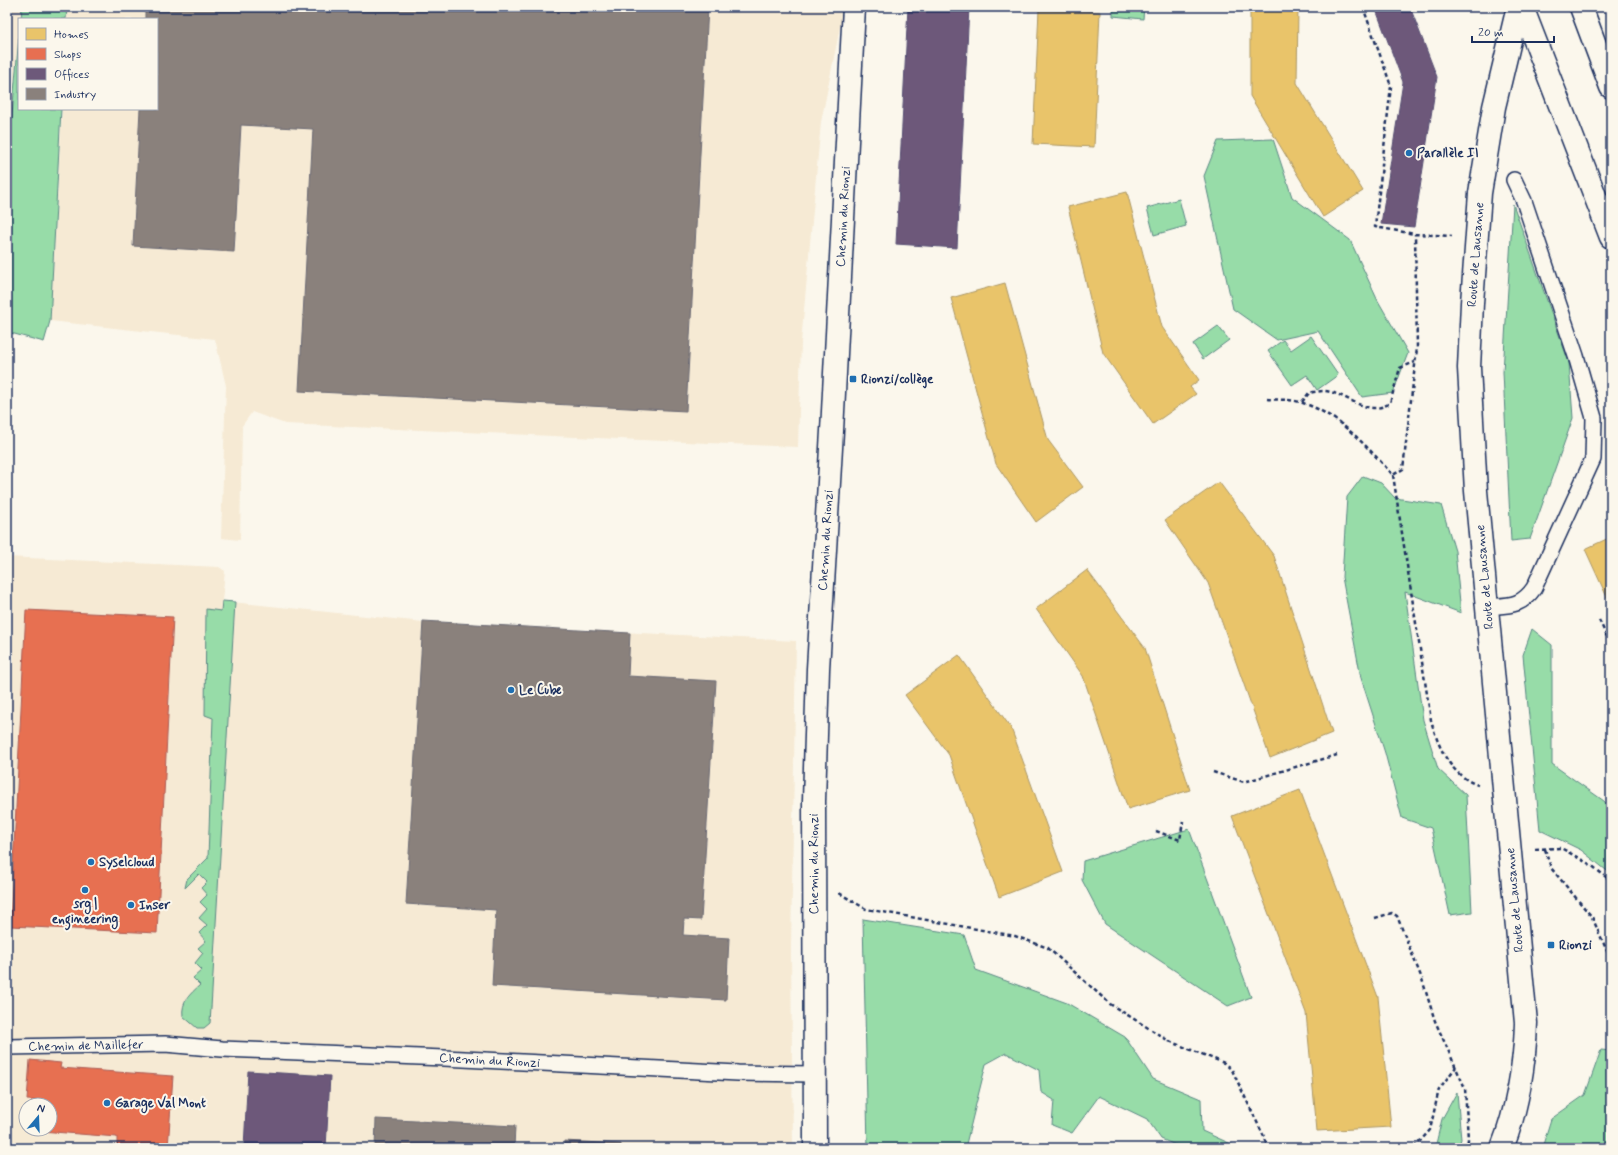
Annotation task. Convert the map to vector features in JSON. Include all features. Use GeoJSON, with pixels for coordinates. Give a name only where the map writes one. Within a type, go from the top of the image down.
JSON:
{"type":"FeatureCollection","features":[{"type":"Feature","properties":{"kind":"main road","name":"Chemin du Rionzi"},"geometry":{"type":"LineString","coordinates":[[815,1148],[813,1074],[814,801],[818,669],[833,423],[854,7]]}},
{"type":"Feature","properties":{"kind":"main road","name":"Route de Lausanne"},"geometry":{"type":"LineString","coordinates":[[1502,1148],[1520,1083],[1525,1051],[1526,1023],[1474,460],[1469,368],[1480,193],[1494,108],[1518,7]]}},
{"type":"Feature","properties":{"kind":"main road"},"geometry":{"type":"LineString","coordinates":[[1522,7],[1611,237]]}},
{"type":"Feature","properties":{"kind":"main road"},"geometry":{"type":"LineString","coordinates":[[1581,7],[1611,87]]}},
{"type":"Feature","properties":{"kind":"lane"},"geometry":{"type":"LineString","coordinates":[[1487,607],[1517,604],[1528,598],[1593,459],[1594,418],[1576,356],[1524,201],[1514,180]]}},
{"type":"Feature","properties":{"kind":"lane","name":"Chemin du Rionzi"},"geometry":{"type":"LineString","coordinates":[[166,1044],[222,1049],[444,1058],[738,1073],[813,1074]]}},
{"type":"Feature","properties":{"kind":"lane","name":"Chemin de Maillefer"},"geometry":{"type":"LineString","coordinates":[[7,1047],[166,1044]]}},
{"type":"Feature","properties":{"kind":"path"},"geometry":{"type":"LineString","coordinates":[[1363,7],[1391,86],[1375,228],[1415,234],[1452,236]]}},
{"type":"Feature","properties":{"kind":"path"},"geometry":{"type":"LineString","coordinates":[[1394,475],[1403,469],[1415,362],[1415,234]]}},
{"type":"Feature","properties":{"kind":"path"},"geometry":{"type":"LineString","coordinates":[[1302,402],[1309,393],[1324,391],[1373,409],[1382,408],[1390,403],[1400,368],[1415,362]]}},
{"type":"Feature","properties":{"kind":"path"},"geometry":{"type":"LineString","coordinates":[[1267,399],[1302,402],[1331,417],[1358,437],[1394,475],[1431,720],[1436,740],[1444,755],[1462,777],[1482,787]]}},
{"type":"Feature","properties":{"kind":"path"},"geometry":{"type":"LineString","coordinates":[[1600,620],[1611,645]]}},
{"type":"Feature","properties":{"kind":"path"},"geometry":{"type":"LineString","coordinates":[[1213,772],[1244,782],[1337,755]]}},
{"type":"Feature","properties":{"kind":"path"},"geometry":{"type":"LineString","coordinates":[[1156,831],[1180,840],[1183,821]]}},
{"type":"Feature","properties":{"kind":"path"},"geometry":{"type":"LineString","coordinates":[[1529,849],[1561,848],[1591,865],[1611,881]]}},
{"type":"Feature","properties":{"kind":"path"},"geometry":{"type":"LineString","coordinates":[[1545,849],[1551,868],[1592,917],[1611,960]]}},
{"type":"Feature","properties":{"kind":"path"},"geometry":{"type":"LineString","coordinates":[[834,890],[866,909],[1015,936],[1048,948],[1110,1004],[1169,1041],[1224,1063],[1232,1070],[1267,1143],[1273,1148]]}},
{"type":"Feature","properties":{"kind":"path"},"geometry":{"type":"LineString","coordinates":[[1375,918],[1392,913],[1397,916],[1422,979],[1435,1021],[1465,1088],[1468,1139],[1466,1148]]}},
{"type":"Feature","properties":{"kind":"path"},"geometry":{"type":"LineString","coordinates":[[1414,1148],[1430,1130],[1439,1089],[1456,1066]]}},
{"type":"Feature","properties":{"kind":"shaded area"},"geometry":{"type":"Polygon","coordinates":[[[7,7],[21,7],[20,18],[18,18],[18,41],[7,164],[7,7]]]}},
{"type":"Feature","properties":{"kind":"shaded area"},"geometry":{"type":"Polygon","coordinates":[[[67,7],[844,7],[821,122],[801,343],[798,447],[285,424],[252,412],[242,426],[240,540],[221,538],[226,386],[215,339],[50,321],[62,110],[158,110],[158,18],[66,18],[67,7]]]}},
{"type":"Feature","properties":{"kind":"shaded area"},"geometry":{"type":"Polygon","coordinates":[[[7,557],[219,567],[225,571],[222,601],[423,622],[796,641],[791,950],[793,1148],[7,1148],[7,557]]]}},
{"type":"Feature","properties":{"kind":"green space"},"geometry":{"type":"Polygon","coordinates":[[[22,7],[67,7],[66,18],[21,18],[22,7]]]}},
{"type":"Feature","properties":{"kind":"green space"},"geometry":{"type":"Polygon","coordinates":[[[1113,7],[1144,7],[1143,19],[1113,16],[1113,7]]]}},
{"type":"Feature","properties":{"kind":"green space"},"geometry":{"type":"Polygon","coordinates":[[[18,47],[18,110],[61,110],[50,321],[44,342],[7,332],[7,172],[18,47]]]}},
{"type":"Feature","properties":{"kind":"green space"},"geometry":{"type":"Polygon","coordinates":[[[1273,139],[1292,197],[1350,240],[1377,299],[1408,353],[1393,393],[1362,397],[1318,331],[1277,340],[1233,309],[1204,176],[1218,141],[1273,139]]]}},
{"type":"Feature","properties":{"kind":"green space"},"geometry":{"type":"Polygon","coordinates":[[[1179,199],[1186,226],[1154,235],[1147,208],[1179,199]]]}},
{"type":"Feature","properties":{"kind":"green space"},"geometry":{"type":"Polygon","coordinates":[[[1513,204],[1569,363],[1573,418],[1530,539],[1511,541],[1503,372],[1513,204]]]}},
{"type":"Feature","properties":{"kind":"green space"},"geometry":{"type":"Polygon","coordinates":[[[1218,326],[1229,340],[1203,359],[1193,344],[1218,326]]]}},
{"type":"Feature","properties":{"kind":"green space"},"geometry":{"type":"Polygon","coordinates":[[[1311,336],[1338,375],[1317,390],[1307,375],[1292,385],[1268,351],[1283,340],[1291,350],[1311,336]]]}},
{"type":"Feature","properties":{"kind":"green space"},"geometry":{"type":"Polygon","coordinates":[[[1363,476],[1381,483],[1395,498],[1441,505],[1455,551],[1461,613],[1405,592],[1423,720],[1438,769],[1466,795],[1472,912],[1450,915],[1431,828],[1402,818],[1385,753],[1361,678],[1342,577],[1347,497],[1363,476]]]}},
{"type":"Feature","properties":{"kind":"green space"},"geometry":{"type":"Polygon","coordinates":[[[222,601],[235,602],[210,1023],[204,1028],[197,1028],[183,1016],[183,1007],[187,999],[200,985],[193,978],[202,970],[195,963],[203,953],[198,948],[206,941],[199,933],[207,925],[199,918],[207,909],[200,902],[207,895],[201,888],[207,882],[199,874],[185,888],[187,879],[208,858],[213,718],[205,715],[206,609],[221,611],[222,601]]]}},
{"type":"Feature","properties":{"kind":"green space"},"geometry":{"type":"Polygon","coordinates":[[[1532,629],[1552,645],[1552,764],[1604,801],[1611,809],[1611,874],[1581,850],[1540,830],[1523,655],[1532,629]]]}},
{"type":"Feature","properties":{"kind":"green space"},"geometry":{"type":"Polygon","coordinates":[[[1189,829],[1251,997],[1228,1006],[1105,924],[1082,880],[1083,861],[1189,829]]]}},
{"type":"Feature","properties":{"kind":"green space"},"geometry":{"type":"Polygon","coordinates":[[[863,919],[964,935],[976,970],[1067,1003],[1125,1037],[1153,1079],[1201,1099],[1202,1131],[1240,1148],[1183,1148],[1161,1139],[1147,1119],[1099,1096],[1072,1133],[1052,1125],[1054,1100],[1041,1092],[1039,1070],[1006,1053],[986,1064],[965,1148],[868,1148],[863,919]]]}},
{"type":"Feature","properties":{"kind":"green space"},"geometry":{"type":"Polygon","coordinates":[[[1601,1050],[1611,1051],[1611,1148],[1542,1148],[1551,1119],[1585,1095],[1601,1050]]]}},
{"type":"Feature","properties":{"kind":"green space"},"geometry":{"type":"Polygon","coordinates":[[[1457,1092],[1461,1139],[1458,1148],[1435,1148],[1442,1119],[1457,1092]]]}},
{"type":"Feature","properties":{"kind":"building: Homes"},"geometry":{"type":"Polygon","coordinates":[[[1250,7],[1298,7],[1297,83],[1363,191],[1323,217],[1250,96],[1250,7]]]}},
{"type":"Feature","properties":{"kind":"building: Homes"},"geometry":{"type":"Polygon","coordinates":[[[1039,9],[1100,12],[1094,147],[1033,144],[1039,9]]]}},
{"type":"Feature","properties":{"kind":"building: Homes"},"geometry":{"type":"Polygon","coordinates":[[[1127,192],[1162,327],[1199,380],[1190,387],[1196,394],[1153,424],[1103,353],[1068,207],[1127,192]]]}},
{"type":"Feature","properties":{"kind":"building: Homes"},"geometry":{"type":"Polygon","coordinates":[[[1005,283],[1048,440],[1083,487],[1036,522],[996,464],[951,298],[1005,283]]]}},
{"type":"Feature","properties":{"kind":"building: Homes"},"geometry":{"type":"Polygon","coordinates":[[[1219,482],[1274,556],[1332,733],[1270,758],[1208,583],[1165,520],[1219,482]]]}},
{"type":"Feature","properties":{"kind":"building: Homes"},"geometry":{"type":"Polygon","coordinates":[[[1611,537],[1611,606],[1585,549],[1611,537]]]}},
{"type":"Feature","properties":{"kind":"building: Homes"},"geometry":{"type":"Polygon","coordinates":[[[1087,570],[1145,648],[1190,790],[1128,809],[1083,676],[1036,609],[1087,570]]]}},
{"type":"Feature","properties":{"kind":"building: Homes"},"geometry":{"type":"Polygon","coordinates":[[[959,655],[1011,728],[1063,872],[999,897],[949,755],[905,695],[959,655]]]}},
{"type":"Feature","properties":{"kind":"building: Homes"},"geometry":{"type":"Polygon","coordinates":[[[1300,790],[1378,997],[1391,1127],[1317,1131],[1306,1013],[1232,816],[1300,790]]]}},
{"type":"Feature","properties":{"kind":"building: Shops"},"geometry":{"type":"Polygon","coordinates":[[[26,610],[173,617],[157,933],[10,926],[26,610]]]}},
{"type":"Feature","properties":{"kind":"building: Shops","name":"Garage Val Mont"},"geometry":{"type":"Polygon","coordinates":[[[30,1060],[61,1063],[60,1068],[173,1076],[168,1148],[117,1148],[117,1137],[58,1132],[58,1097],[27,1097],[30,1060]]]}},
{"type":"Feature","properties":{"kind":"building: Offices"},"geometry":{"type":"Polygon","coordinates":[[[908,7],[969,7],[957,248],[896,244],[908,7]]]}},
{"type":"Feature","properties":{"kind":"building: Offices","name":"Parallèle II"},"geometry":{"type":"Polygon","coordinates":[[[1375,7],[1410,7],[1437,77],[1414,227],[1381,224],[1403,82],[1375,7]]]}},
{"type":"Feature","properties":{"kind":"building: Offices"},"geometry":{"type":"Polygon","coordinates":[[[248,1071],[330,1076],[326,1148],[244,1148],[248,1071]]]}},
{"type":"Feature","properties":{"kind":"building: Industry"},"geometry":{"type":"Polygon","coordinates":[[[145,7],[708,7],[686,411],[299,391],[313,129],[241,125],[234,252],[133,246],[140,110],[158,110],[158,18],[145,18],[145,7]]]}},
{"type":"Feature","properties":{"kind":"building: Industry"},"geometry":{"type":"Polygon","coordinates":[[[423,621],[630,633],[628,676],[716,681],[701,920],[684,919],[683,935],[729,938],[726,1000],[492,986],[496,910],[406,904],[423,621]]]}},
{"type":"Feature","properties":{"kind":"building: Industry"},"geometry":{"type":"Polygon","coordinates":[[[376,1119],[515,1126],[514,1148],[375,1148],[376,1119]]]}},
{"type":"Feature","properties":{"kind":"building: Industry"},"geometry":{"type":"Polygon","coordinates":[[[564,1141],[621,1144],[621,1148],[564,1148],[564,1141]]]}},
{"type":"Feature","properties":{"kind":"place","name":"Parallèle II"},"geometry":{"type":"Point","coordinates":[1409,153]}},
{"type":"Feature","properties":{"kind":"place","name":"Rionzi/collège"},"geometry":{"type":"Point","coordinates":[853,379]}},
{"type":"Feature","properties":{"kind":"place","name":"Le Cube"},"geometry":{"type":"Point","coordinates":[511,690]}},
{"type":"Feature","properties":{"kind":"place","name":"Syselcloud"},"geometry":{"type":"Point","coordinates":[91,862]}},
{"type":"Feature","properties":{"kind":"place","name":"srg | engineering"},"geometry":{"type":"Point","coordinates":[85,890]}},
{"type":"Feature","properties":{"kind":"place","name":"Inser"},"geometry":{"type":"Point","coordinates":[131,905]}},
{"type":"Feature","properties":{"kind":"place","name":"Rionzi"},"geometry":{"type":"Point","coordinates":[1551,945]}},
{"type":"Feature","properties":{"kind":"place","name":"Garage Val Mont"},"geometry":{"type":"Point","coordinates":[107,1103]}}]}
